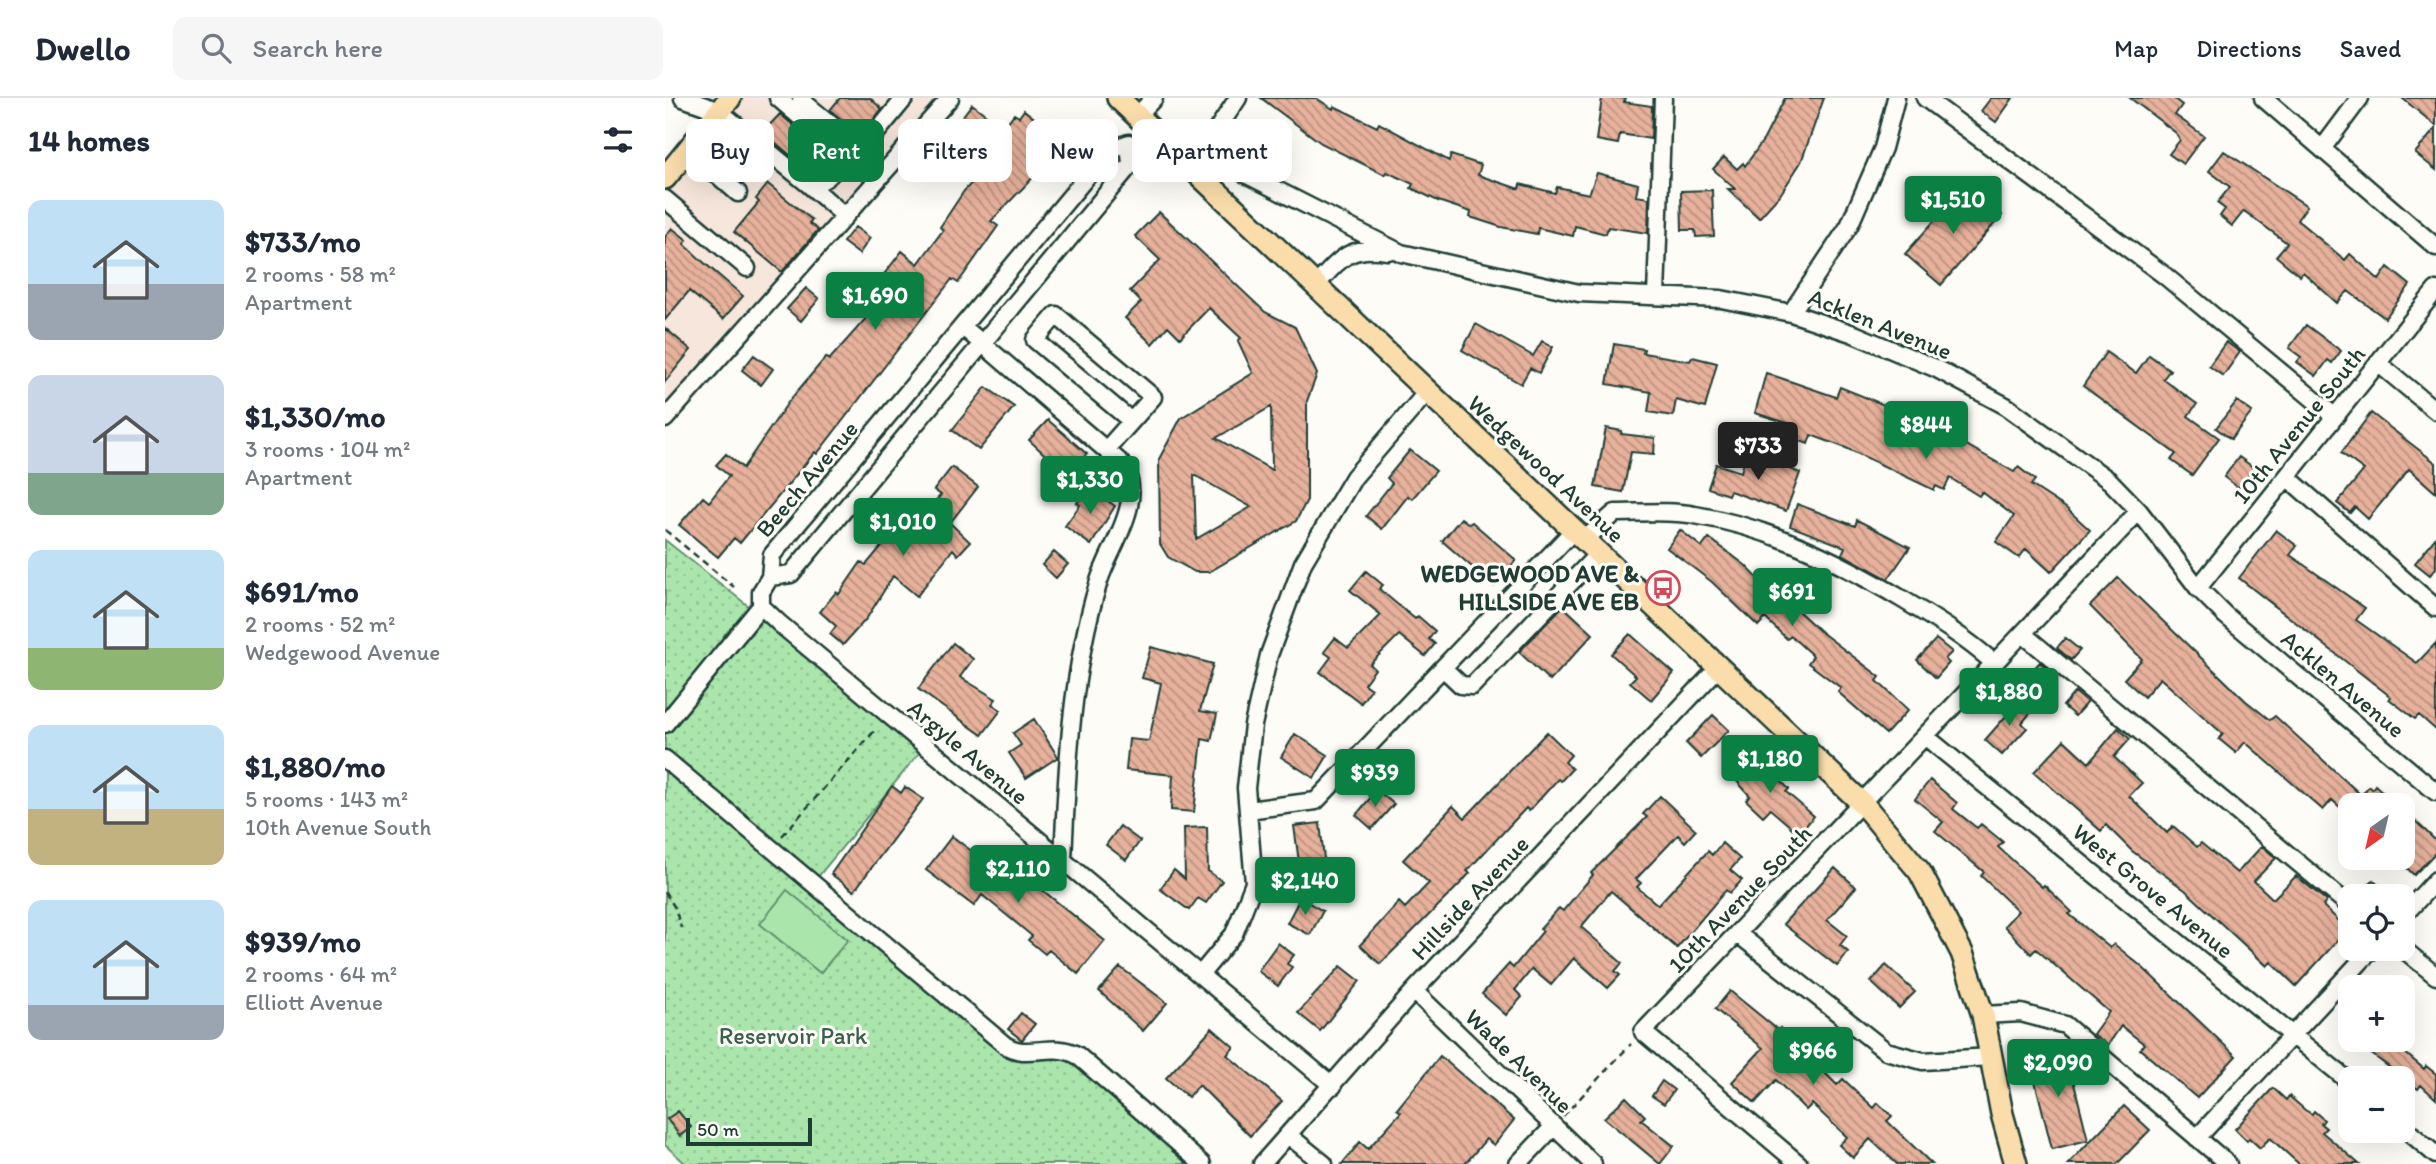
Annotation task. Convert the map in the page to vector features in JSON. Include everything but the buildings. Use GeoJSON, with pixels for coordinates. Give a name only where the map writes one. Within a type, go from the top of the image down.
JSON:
{"type":"FeatureCollection","features":[{"type":"Feature","properties":{"kind":"main road","name":"Wedgewood Avenue"},"geometry":{"type":"LineString","coordinates":[[1118,98],[1142,119]]}},
{"type":"Feature","properties":{"kind":"main road"},"geometry":{"type":"LineString","coordinates":[[713,119],[725,104]]}},
{"type":"Feature","properties":{"kind":"main road"},"geometry":{"type":"LineString","coordinates":[[665,178],[686,152]]}},
{"type":"Feature","properties":{"kind":"main road","name":"Wedgewood Avenue"},"geometry":{"type":"LineString","coordinates":[[1207,182],[1863,804],[1920,872],[1962,953],[1983,1015],[2016,1164]]}},
{"type":"Feature","properties":{"kind":"street"},"geometry":{"type":"LineString","coordinates":[[683,98],[725,104],[845,216]]}},
{"type":"Feature","properties":{"kind":"street"},"geometry":{"type":"LineString","coordinates":[[778,98],[835,146],[839,155],[837,166],[828,177],[817,183],[807,183]]}},
{"type":"Feature","properties":{"kind":"street"},"geometry":{"type":"LineString","coordinates":[[803,98],[801,100],[862,150],[905,98]]}},
{"type":"Feature","properties":{"kind":"street"},"geometry":{"type":"LineString","coordinates":[[665,419],[950,98]]}},
{"type":"Feature","properties":{"kind":"street"},"geometry":{"type":"LineString","coordinates":[[1142,119],[1154,98]]}},
{"type":"Feature","properties":{"kind":"street"},"geometry":{"type":"LineString","coordinates":[[1224,119],[1238,98]]}},
{"type":"Feature","properties":{"kind":"street"},"geometry":{"type":"LineString","coordinates":[[1656,296],[1663,98]]}},
{"type":"Feature","properties":{"kind":"street"},"geometry":{"type":"LineString","coordinates":[[1791,313],[1849,226],[1883,148],[1896,98]]}},
{"type":"Feature","properties":{"kind":"street"},"geometry":{"type":"LineString","coordinates":[[1925,98],[2164,275],[2335,417]]}},
{"type":"Feature","properties":{"kind":"street"},"geometry":{"type":"LineString","coordinates":[[2263,98],[2436,247]]}},
{"type":"Feature","properties":{"kind":"street"},"geometry":{"type":"LineString","coordinates":[[2322,149],[2360,98]]}},
{"type":"Feature","properties":{"kind":"street"},"geometry":{"type":"LineString","coordinates":[[1129,143],[1132,137]]}},
{"type":"Feature","properties":{"kind":"street","name":"Beech Avenue"},"geometry":{"type":"LineString","coordinates":[[1129,143],[1131,164],[955,379],[791,574],[770,577],[772,555],[1109,150],[1129,143]]}},
{"type":"Feature","properties":{"kind":"street"},"geometry":{"type":"LineString","coordinates":[[726,182],[738,193]]}},
{"type":"Feature","properties":{"kind":"street","name":"Acklen Avenue"},"geometry":{"type":"LineString","coordinates":[[1261,182],[1401,253],[1579,293],[1721,299],[1791,313],[1854,334],[1935,368],[2006,406],[2110,481],[2139,511],[2198,589],[2436,792]]}},
{"type":"Feature","properties":{"kind":"street"},"geometry":{"type":"LineString","coordinates":[[665,199],[747,268]]}},
{"type":"Feature","properties":{"kind":"street"},"geometry":{"type":"LineString","coordinates":[[1316,285],[1347,253],[1371,248],[1401,253]]}},
{"type":"Feature","properties":{"kind":"street","name":"10th Avenue South"},"geometry":{"type":"LineString","coordinates":[[2198,589],[2436,290]]}},
{"type":"Feature","properties":{"kind":"street"},"geometry":{"type":"LineString","coordinates":[[1106,450],[1153,397],[1056,315],[1035,340],[1130,420]]}},
{"type":"Feature","properties":{"kind":"street"},"geometry":{"type":"LineString","coordinates":[[963,327],[1128,471],[1131,497],[1126,516],[1107,558],[1082,642],[1067,767],[1063,860]]}},
{"type":"Feature","properties":{"kind":"street"},"geometry":{"type":"LineString","coordinates":[[934,362],[955,379]]}},
{"type":"Feature","properties":{"kind":"street"},"geometry":{"type":"LineString","coordinates":[[2378,363],[2436,411]]}},
{"type":"Feature","properties":{"kind":"street"},"geometry":{"type":"LineString","coordinates":[[688,367],[701,379]]}},
{"type":"Feature","properties":{"kind":"street"},"geometry":{"type":"LineString","coordinates":[[1200,975],[1234,934],[1254,883],[1246,788],[1252,725],[1269,655],[1303,563],[1354,477],[1427,392]]}},
{"type":"Feature","properties":{"kind":"street"},"geometry":{"type":"LineString","coordinates":[[2287,477],[2436,608]]}},
{"type":"Feature","properties":{"kind":"street","name":"10th Avenue South"},"geometry":{"type":"LineString","coordinates":[[1643,1032],[1863,804],[2139,511]]}},
{"type":"Feature","properties":{"kind":"street"},"geometry":{"type":"LineString","coordinates":[[1248,810],[1316,801],[1443,668],[1615,513],[1692,514],[1750,526],[1814,550],[1946,625],[1994,663]]}},
{"type":"Feature","properties":{"kind":"street"},"geometry":{"type":"LineString","coordinates":[[1443,668],[1461,685],[1472,686],[1585,542]]}},
{"type":"Feature","properties":{"kind":"street"},"geometry":{"type":"LineString","coordinates":[[665,724],[761,606],[761,592],[770,577]]}},
{"type":"Feature","properties":{"kind":"street","name":"Argyle Avenue"},"geometry":{"type":"LineString","coordinates":[[761,606],[1333,1086]]}},
{"type":"Feature","properties":{"kind":"street"},"geometry":{"type":"LineString","coordinates":[[2023,634],[2338,896]]}},
{"type":"Feature","properties":{"kind":"street","name":"Hillside Avenue"},"geometry":{"type":"LineString","coordinates":[[1262,1164],[1414,991],[1718,668]]}},
{"type":"Feature","properties":{"kind":"street","name":"West Grove Avenue"},"geometry":{"type":"LineString","coordinates":[[1926,737],[2338,1072]]}},
{"type":"Feature","properties":{"kind":"street"},"geometry":{"type":"LineString","coordinates":[[665,759],[1005,1045],[1016,1051],[1059,1047],[1077,1055],[1202,1164]]}},
{"type":"Feature","properties":{"kind":"street"},"geometry":{"type":"LineString","coordinates":[[2415,903],[2436,880]]}},
{"type":"Feature","properties":{"kind":"street"},"geometry":{"type":"LineString","coordinates":[[1738,934],[1886,1051],[1923,1060],[1991,1058]]}},
{"type":"Feature","properties":{"kind":"street"},"geometry":{"type":"LineString","coordinates":[[2415,959],[2436,976]]}},
{"type":"Feature","properties":{"kind":"street"},"geometry":{"type":"LineString","coordinates":[[2197,1138],[2361,961]]}},
{"type":"Feature","properties":{"kind":"street","name":"Wade Avenue"},"geometry":{"type":"LineString","coordinates":[[1414,991],[1593,1164]]}},
{"type":"Feature","properties":{"kind":"street"},"geometry":{"type":"LineString","coordinates":[[1983,1015],[2021,1013],[2065,1025],[2228,1164]]}},
{"type":"Feature","properties":{"kind":"street"},"geometry":{"type":"LineString","coordinates":[[1643,1032],[1799,1164]]}},
{"type":"Feature","properties":{"kind":"street"},"geometry":{"type":"LineString","coordinates":[[1518,1164],[1554,1126]]}},
{"type":"Feature","properties":{"kind":"street"},"geometry":{"type":"LineString","coordinates":[[1289,1135],[1324,1164]]}},
{"type":"Feature","properties":{"kind":"street"},"geometry":{"type":"LineString","coordinates":[[2415,1137],[2436,1155]]}},
{"type":"Feature","properties":{"kind":"path"},"geometry":{"type":"LineString","coordinates":[[665,530],[734,587]]}},
{"type":"Feature","properties":{"kind":"path"},"geometry":{"type":"LineString","coordinates":[[771,849],[888,715]]}},
{"type":"Feature","properties":{"kind":"path"},"geometry":{"type":"LineString","coordinates":[[665,892],[675,908],[681,928]]}},
{"type":"Feature","properties":{"kind":"path"},"geometry":{"type":"LineString","coordinates":[[1554,1126],[1643,1032]]}},
{"type":"Feature","properties":{"kind":"shaded area"},"geometry":{"type":"Polygon","coordinates":[[[730,98],[950,98],[931,119],[898,119],[898,157],[884,172],[884,119],[788,119],[788,182],[875,182],[665,419],[665,178],[686,152],[686,182],[774,182],[774,119],[713,119],[730,98]]]}},
{"type":"Feature","properties":{"kind":"green space","name":"Reservoir Park"},"geometry":{"type":"Polygon","coordinates":[[[665,540],[925,746],[812,884],[1005,1045],[1059,1047],[1202,1164],[686,1164],[665,1145],[665,540]]]}},
{"type":"Feature","properties":{"kind":"green space"},"geometry":{"type":"Polygon","coordinates":[[[787,890],[848,940],[820,973],[760,924],[787,890]]]}},
{"type":"Feature","properties":{"kind":"place","name":"WEDGEWOOD AVE & HILLSIDE AVE EB"},"geometry":{"type":"Point","coordinates":[1663,588]}}]}
